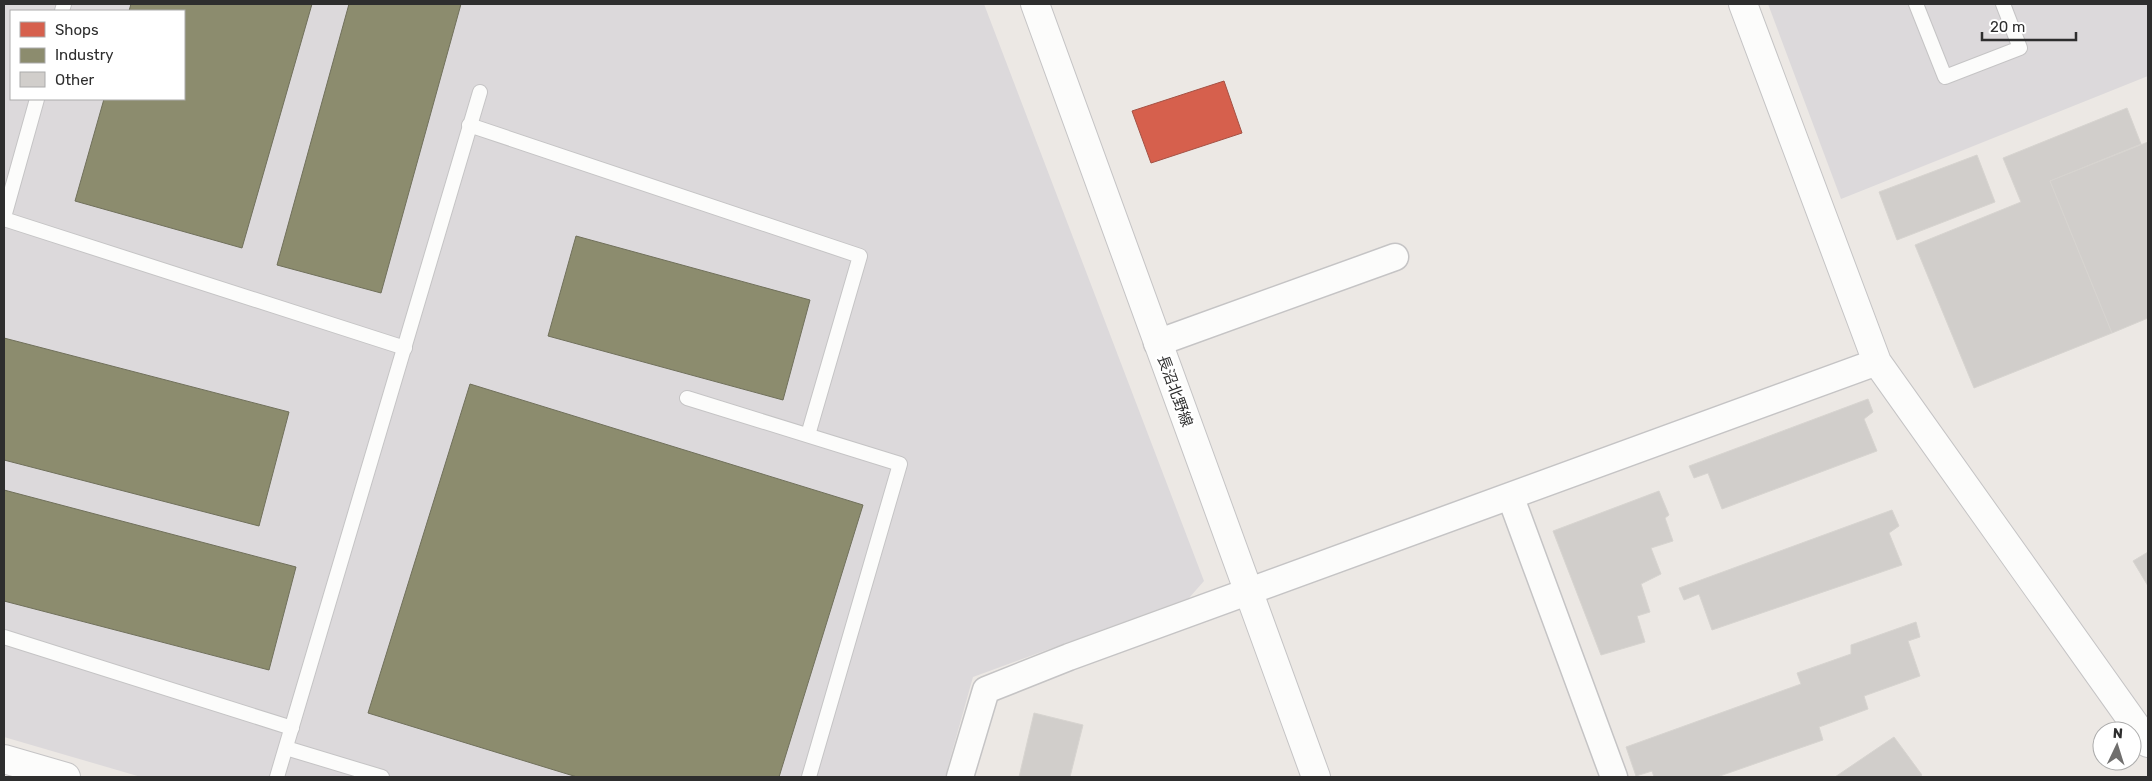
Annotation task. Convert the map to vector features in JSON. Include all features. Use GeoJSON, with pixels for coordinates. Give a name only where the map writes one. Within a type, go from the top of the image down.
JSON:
{"type":"FeatureCollection","features":[{"type":"Feature","properties":{"kind":"street","name":"長沼北野線"},"geometry":{"type":"LineString","coordinates":[[1035,4],[1316,777]]}},
{"type":"Feature","properties":{"kind":"street"},"geometry":{"type":"LineString","coordinates":[[1743,4],[1877,362],[2148,743]]}},
{"type":"Feature","properties":{"kind":"street"},"geometry":{"type":"LineString","coordinates":[[1157,343],[1395,256]]}},
{"type":"Feature","properties":{"kind":"street"},"geometry":{"type":"LineString","coordinates":[[960,777],[986,690],[1070,657],[1511,498],[1877,362]]}},
{"type":"Feature","properties":{"kind":"street"},"geometry":{"type":"LineString","coordinates":[[1511,498],[1614,777]]}},
{"type":"Feature","properties":{"kind":"street"},"geometry":{"type":"LineString","coordinates":[[4,759],[66,777]]}},
{"type":"Feature","properties":{"kind":"lane"},"geometry":{"type":"LineString","coordinates":[[1916,4],[1945,77],[2020,48],[2003,4]]}},
{"type":"Feature","properties":{"kind":"lane"},"geometry":{"type":"LineString","coordinates":[[278,777],[480,92]]}},
{"type":"Feature","properties":{"kind":"lane"},"geometry":{"type":"LineString","coordinates":[[37,100],[4,218],[405,348]]}},
{"type":"Feature","properties":{"kind":"lane"},"geometry":{"type":"LineString","coordinates":[[469,125],[860,256],[808,435]]}},
{"type":"Feature","properties":{"kind":"lane"},"geometry":{"type":"LineString","coordinates":[[687,398],[900,464],[810,777]]}},
{"type":"Feature","properties":{"kind":"lane"},"geometry":{"type":"LineString","coordinates":[[4,637],[292,728]]}},
{"type":"Feature","properties":{"kind":"lane"},"geometry":{"type":"LineString","coordinates":[[286,748],[382,777]]}},
{"type":"Feature","properties":{"kind":"shaded area"},"geometry":{"type":"Polygon","coordinates":[[[4,4],[984,4],[1204,581],[1189,598],[973,677],[945,777],[141,777],[4,737],[4,4]]]}},
{"type":"Feature","properties":{"kind":"shaded area"},"geometry":{"type":"Polygon","coordinates":[[[1768,4],[2148,4],[2148,76],[1841,199],[1768,4]]]}},
{"type":"Feature","properties":{"kind":"building: Shops"},"geometry":{"type":"Polygon","coordinates":[[[1224,81],[1242,133],[1151,163],[1132,111],[1224,81]]]}},
{"type":"Feature","properties":{"kind":"building: Industry"},"geometry":{"type":"Polygon","coordinates":[[[131,4],[312,4],[242,248],[75,201],[104,100],[185,100],[185,10],[129,10],[131,4]]]}},
{"type":"Feature","properties":{"kind":"building: Industry"},"geometry":{"type":"Polygon","coordinates":[[[349,4],[461,4],[381,293],[277,265],[349,4]]]}},
{"type":"Feature","properties":{"kind":"building: Industry"},"geometry":{"type":"Polygon","coordinates":[[[576,236],[810,300],[783,400],[548,336],[576,236]]]}},
{"type":"Feature","properties":{"kind":"building: Industry"},"geometry":{"type":"Polygon","coordinates":[[[4,338],[289,412],[259,526],[4,460],[4,338]]]}},
{"type":"Feature","properties":{"kind":"building: Industry"},"geometry":{"type":"Polygon","coordinates":[[[470,384],[863,505],[779,777],[577,777],[368,713],[470,384]]]}},
{"type":"Feature","properties":{"kind":"building: Industry"},"geometry":{"type":"Polygon","coordinates":[[[4,490],[296,567],[269,670],[4,601],[4,490]]]}},
{"type":"Feature","properties":{"kind":"building: Other"},"geometry":{"type":"Polygon","coordinates":[[[2127,108],[2141,144],[2050,181],[2112,333],[1974,388],[1915,245],[2021,202],[2003,158],[2127,108]]]}},
{"type":"Feature","properties":{"kind":"building: Other"},"geometry":{"type":"Polygon","coordinates":[[[2148,142],[2148,318],[2112,333],[2050,181],[2148,142]]]}},
{"type":"Feature","properties":{"kind":"building: Other"},"geometry":{"type":"Polygon","coordinates":[[[1977,155],[1995,202],[1897,240],[1879,192],[1977,155]]]}},
{"type":"Feature","properties":{"kind":"building: Other"},"geometry":{"type":"Polygon","coordinates":[[[1868,399],[1873,412],[1864,419],[1877,451],[1722,509],[1708,473],[1694,478],[1689,466],[1868,399]]]}},
{"type":"Feature","properties":{"kind":"building: Other"},"geometry":{"type":"Polygon","coordinates":[[[1659,491],[1669,515],[1665,518],[1673,541],[1651,548],[1661,574],[1641,584],[1650,612],[1637,616],[1645,642],[1601,655],[1553,531],[1659,491]]]}},
{"type":"Feature","properties":{"kind":"building: Other"},"geometry":{"type":"Polygon","coordinates":[[[1892,510],[1899,526],[1889,533],[1902,565],[1712,630],[1699,594],[1684,600],[1679,588],[1892,510]]]}},
{"type":"Feature","properties":{"kind":"building: Other"},"geometry":{"type":"Polygon","coordinates":[[[2148,552],[2148,586],[2133,561],[2148,552]]]}},
{"type":"Feature","properties":{"kind":"building: Other"},"geometry":{"type":"Polygon","coordinates":[[[1916,622],[1920,637],[1908,641],[1920,676],[1864,696],[1868,709],[1819,727],[1823,740],[1717,777],[1654,777],[1652,771],[1636,776],[1626,747],[1801,684],[1797,673],[1851,654],[1851,645],[1916,622]]]}},
{"type":"Feature","properties":{"kind":"building: Other"},"geometry":{"type":"Polygon","coordinates":[[[1034,713],[1083,725],[1070,777],[1019,777],[1034,713]]]}},
{"type":"Feature","properties":{"kind":"building: Other"},"geometry":{"type":"Polygon","coordinates":[[[1894,737],[1922,775],[1919,777],[1835,777],[1894,737]]]}}]}
